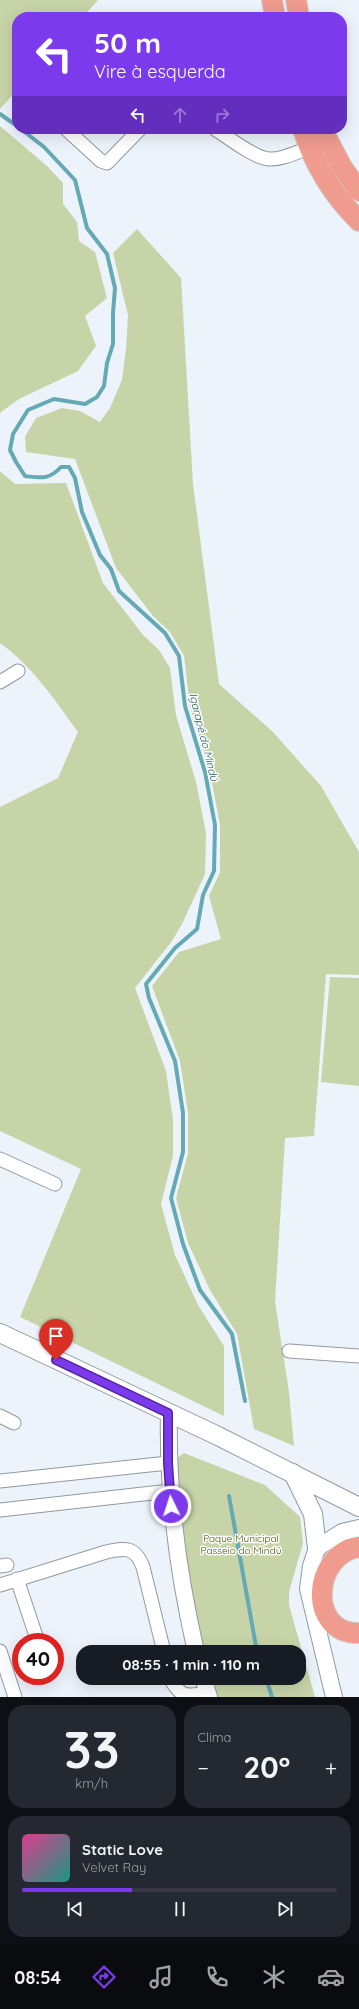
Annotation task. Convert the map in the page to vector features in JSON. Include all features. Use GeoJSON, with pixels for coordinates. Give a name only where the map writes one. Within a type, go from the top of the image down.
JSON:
{"type":"FeatureCollection","features":[{"type":"Feature","properties":{"kind":"main road"},"geometry":{"type":"LineString","coordinates":[[272,0],[274,12]]}},
{"type":"Feature","properties":{"kind":"main road"},"geometry":{"type":"LineString","coordinates":[[296,0],[298,12]]}},
{"type":"Feature","properties":{"kind":"main road"},"geometry":{"type":"LineString","coordinates":[[304,134],[308,148],[334,195],[359,222]]}},
{"type":"Feature","properties":{"kind":"main road"},"geometry":{"type":"LineString","coordinates":[[325,134],[342,167],[359,191]]}},
{"type":"Feature","properties":{"kind":"main road"},"geometry":{"type":"LineString","coordinates":[[0,1333],[218,1436],[261,1459],[293,1473],[359,1507]]}},
{"type":"Feature","properties":{"kind":"main road"},"geometry":{"type":"LineString","coordinates":[[293,1473],[313,1514],[317,1548]]}},
{"type":"Feature","properties":{"kind":"main road"},"geometry":{"type":"LineString","coordinates":[[359,1547],[346,1550],[331,1563],[326,1571],[322,1594],[325,1613],[333,1625],[348,1632],[359,1633]]}},
{"type":"Feature","properties":{"kind":"street"},"geometry":{"type":"LineString","coordinates":[[71,134],[101,161],[107,163],[135,134]]}},
{"type":"Feature","properties":{"kind":"street"},"geometry":{"type":"LineString","coordinates":[[223,134],[257,154],[269,159],[278,158],[308,148]]}},
{"type":"Feature","properties":{"kind":"street"},"geometry":{"type":"LineString","coordinates":[[0,682],[18,671]]}},
{"type":"Feature","properties":{"kind":"street"},"geometry":{"type":"LineString","coordinates":[[0,1159],[55,1184]]}},
{"type":"Feature","properties":{"kind":"street"},"geometry":{"type":"LineString","coordinates":[[290,1352],[359,1356]]}},
{"type":"Feature","properties":{"kind":"street"},"geometry":{"type":"LineString","coordinates":[[168,1413],[168,1463],[170,1491],[182,1591],[194,1645]]}},
{"type":"Feature","properties":{"kind":"street"},"geometry":{"type":"LineString","coordinates":[[0,1416],[14,1423]]}},
{"type":"Feature","properties":{"kind":"street"},"geometry":{"type":"LineString","coordinates":[[0,1481],[168,1463]]}},
{"type":"Feature","properties":{"kind":"street"},"geometry":{"type":"LineString","coordinates":[[0,1510],[170,1491]]}},
{"type":"Feature","properties":{"kind":"street"},"geometry":{"type":"LineString","coordinates":[[334,1697],[308,1589],[311,1566],[317,1548],[342,1532],[359,1528]]}},
{"type":"Feature","properties":{"kind":"street"},"geometry":{"type":"LineString","coordinates":[[0,1585],[106,1552],[124,1548],[137,1555],[143,1567],[162,1645]]}},
{"type":"Feature","properties":{"kind":"street"},"geometry":{"type":"LineString","coordinates":[[17,1579],[35,1633]]}},
{"type":"Feature","properties":{"kind":"street"},"geometry":{"type":"LineString","coordinates":[[0,1651],[14,1697]]}},
{"type":"Feature","properties":{"kind":"street"},"geometry":{"type":"LineString","coordinates":[[173,1685],[176,1691],[180,1694],[191,1696],[207,1689]]}},
{"type":"Feature","properties":{"kind":"green space"},"geometry":{"type":"Polygon","coordinates":[[[0,0],[98,0],[87,12],[12,12],[12,96],[0,109],[0,0]]]}},
{"type":"Feature","properties":{"kind":"green space"},"geometry":{"type":"Polygon","coordinates":[[[0,126],[47,166],[63,183],[63,204],[77,222],[79,241],[95,252],[107,298],[85,316],[96,346],[78,371],[19,399],[1,412],[0,415],[0,126]]]}},
{"type":"Feature","properties":{"kind":"green space"},"geometry":{"type":"Polygon","coordinates":[[[137,229],[181,278],[193,484],[219,684],[273,732],[321,786],[359,852],[359,975],[326,974],[314,1136],[285,1138],[275,1302],[289,1392],[294,1446],[254,1429],[237,1334],[210,1290],[188,1243],[176,1198],[188,1153],[188,1113],[180,1061],[152,986],[179,952],[221,939],[209,896],[220,872],[220,825],[210,772],[190,706],[184,656],[170,632],[153,616],[116,568],[75,459],[26,452],[25,437],[36,418],[62,408],[80,411],[100,422],[110,408],[122,380],[128,315],[113,253],[137,229]]]}},
{"type":"Feature","properties":{"kind":"green space"},"geometry":{"type":"Polygon","coordinates":[[[0,471],[15,484],[66,483],[103,583],[143,635],[159,650],[170,668],[176,715],[196,782],[206,833],[205,874],[182,924],[172,941],[135,988],[166,1071],[173,1120],[173,1156],[161,1204],[175,1255],[198,1305],[224,1346],[224,1416],[20,1317],[81,1169],[0,1131],[0,807],[58,778],[78,732],[33,673],[12,652],[0,643],[0,471]]]}},
{"type":"Feature","properties":{"kind":"green space"},"geometry":{"type":"Polygon","coordinates":[[[330,977],[359,978],[359,1086],[321,1082],[330,977]]]}},
{"type":"Feature","properties":{"kind":"green space","name":"Paque Municipal Passeio do Mindú"},"geometry":{"type":"Polygon","coordinates":[[[184,1453],[265,1485],[300,1517],[303,1543],[289,1592],[289,1605],[300,1645],[202,1645],[186,1578],[175,1460],[184,1453]]]}},
{"type":"Feature","properties":{"kind":"green space","name":"Paque Municipal Passeio do Mindú"},"geometry":{"type":"Polygon","coordinates":[[[306,1665],[315,1697],[218,1697],[214,1685],[306,1685],[306,1665]]]}},
{"type":"Feature","properties":{"kind":"waterway","name":"Igarapé do Mindú"},"geometry":{"type":"LineString","coordinates":[[0,114],[12,122]]}},
{"type":"Feature","properties":{"kind":"waterway","name":"Igarapé do Mindú"},"geometry":{"type":"LineString","coordinates":[[27,134],[44,147],[75,180],[87,228],[107,254],[115,288],[113,344],[107,363],[104,386],[97,397],[85,404],[54,399],[28,410],[13,434],[10,450],[25,476],[49,476],[61,467],[69,467],[75,478],[82,512],[100,555],[111,569],[119,591],[165,633],[179,656],[185,706],[205,772],[215,825],[214,871],[203,895],[197,929],[175,948],[146,984],[149,998],[175,1061],[183,1113],[183,1152],[171,1198],[183,1244],[200,1290],[232,1334],[245,1401]]}},
{"type":"Feature","properties":{"kind":"waterway","name":"Igarapé do Mindú"},"geometry":{"type":"LineString","coordinates":[[229,1496],[256,1645]]}},
{"type":"Feature","properties":{"kind":"waterway","name":"Igarapé do Mindú"},"geometry":{"type":"LineString","coordinates":[[268,1685],[272,1697]]}},
{"type":"Feature","properties":{"kind":"route"},"geometry":{"type":"LineString","coordinates":[[56,1360],[168,1413],[168,1463],[171,1506]]}}]}
